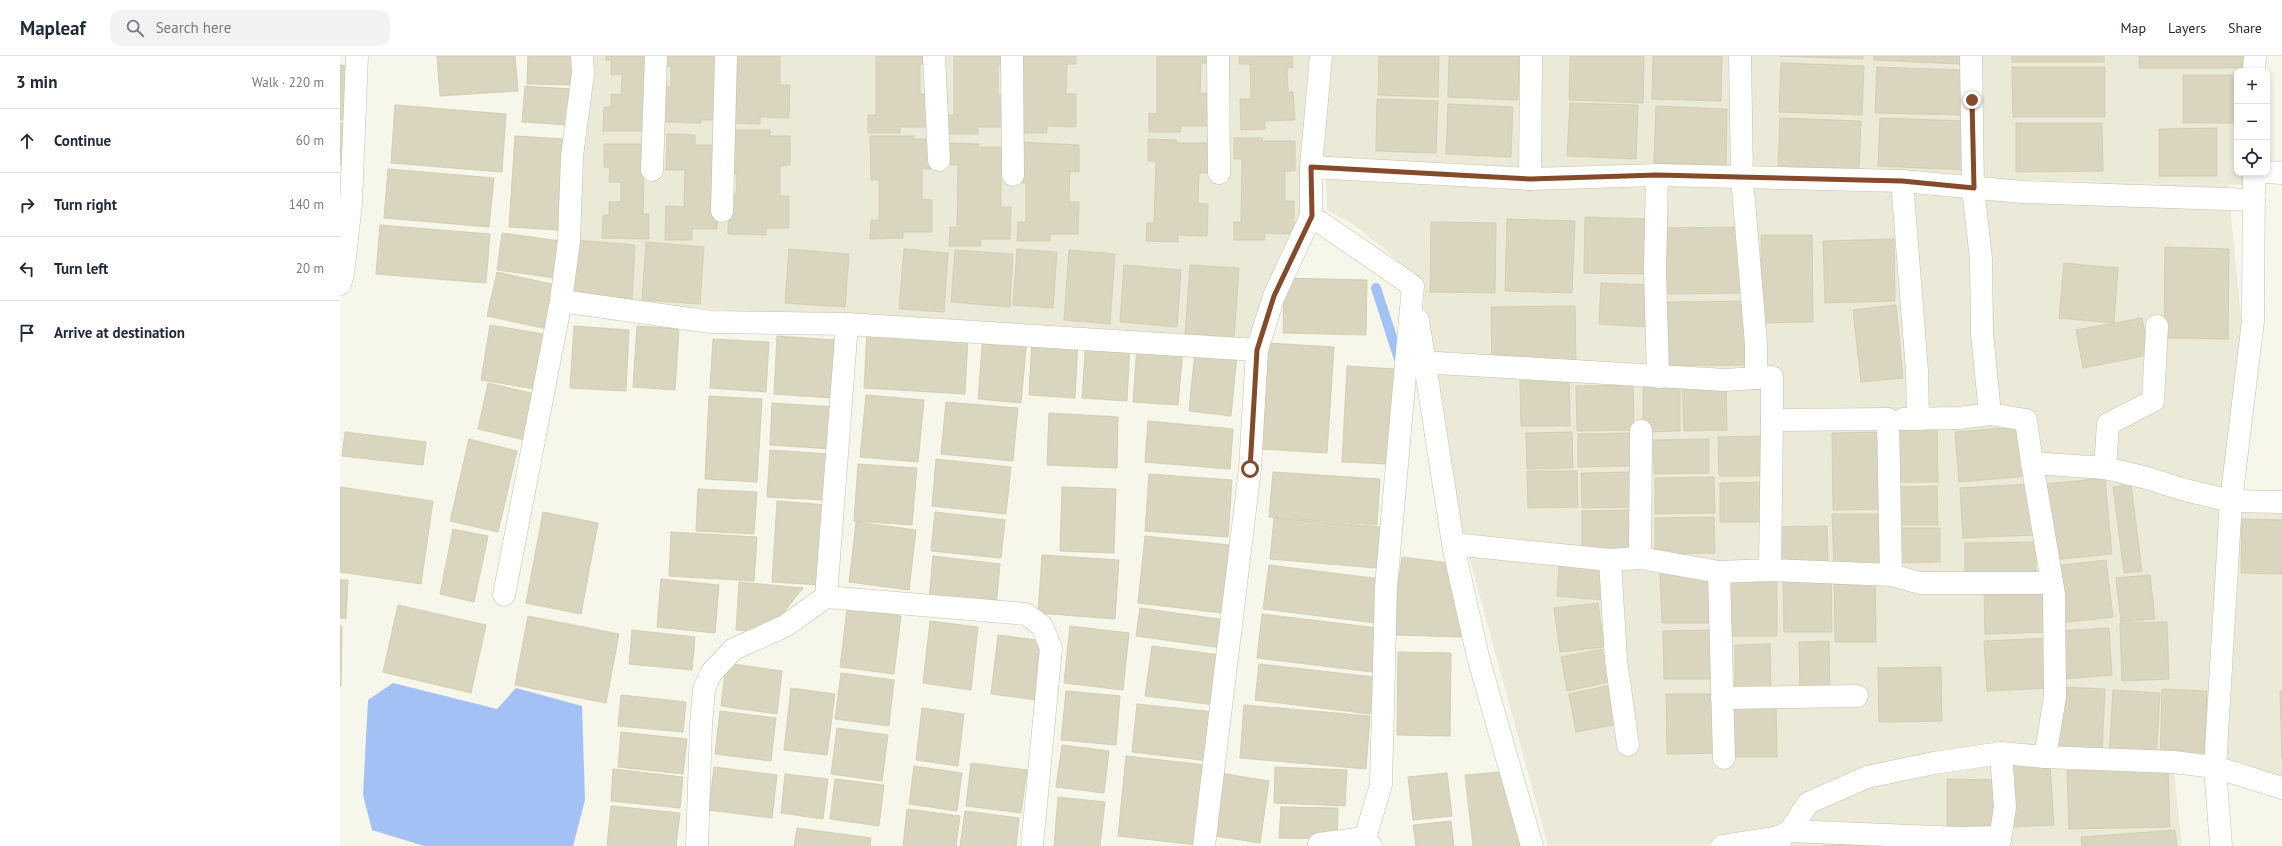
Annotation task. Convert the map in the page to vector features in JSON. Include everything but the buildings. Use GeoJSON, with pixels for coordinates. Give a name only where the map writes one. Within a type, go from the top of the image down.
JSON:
{"type":"FeatureCollection","features":[{"type":"Feature","properties":{"kind":"street"},"geometry":{"type":"LineString","coordinates":[[340,284],[343,274],[351,203],[357,56]]}},
{"type":"Feature","properties":{"kind":"street"},"geometry":{"type":"LineString","coordinates":[[504,595],[562,301],[569,241],[572,156],[583,73],[582,56]]}},
{"type":"Feature","properties":{"kind":"street"},"geometry":{"type":"LineString","coordinates":[[652,170],[656,56]]}},
{"type":"Feature","properties":{"kind":"street"},"geometry":{"type":"LineString","coordinates":[[722,211],[726,56]]}},
{"type":"Feature","properties":{"kind":"street"},"geometry":{"type":"LineString","coordinates":[[934,56],[939,160]]}},
{"type":"Feature","properties":{"kind":"street"},"geometry":{"type":"LineString","coordinates":[[1012,56],[1013,175]]}},
{"type":"Feature","properties":{"kind":"street"},"geometry":{"type":"LineString","coordinates":[[1218,56],[1219,173]]}},
{"type":"Feature","properties":{"kind":"street"},"geometry":{"type":"LineString","coordinates":[[1204,846],[1250,469],[1257,350],[1274,296],[1312,216],[1311,167],[1321,56]]}},
{"type":"Feature","properties":{"kind":"street"},"geometry":{"type":"LineString","coordinates":[[1530,179],[1531,56]]}},
{"type":"Feature","properties":{"kind":"street"},"geometry":{"type":"LineString","coordinates":[[1740,56],[1742,177],[1756,344],[1756,378]]}},
{"type":"Feature","properties":{"kind":"street"},"geometry":{"type":"LineString","coordinates":[[1971,56],[1974,188],[1981,259],[1982,334],[1990,414]]}},
{"type":"Feature","properties":{"kind":"street"},"geometry":{"type":"LineString","coordinates":[[2254,56],[2254,68]]}},
{"type":"Feature","properties":{"kind":"street"},"geometry":{"type":"LineString","coordinates":[[1311,167],[1530,179],[1657,175],[1902,181],[2023,192],[2254,200]]}},
{"type":"Feature","properties":{"kind":"street"},"geometry":{"type":"LineString","coordinates":[[2270,172],[2282,173]]}},
{"type":"Feature","properties":{"kind":"street"},"geometry":{"type":"LineString","coordinates":[[1657,175],[1655,270],[1658,376]]}},
{"type":"Feature","properties":{"kind":"street"},"geometry":{"type":"LineString","coordinates":[[2221,846],[2215,767],[2231,501],[2253,322],[2254,176]]}},
{"type":"Feature","properties":{"kind":"street"},"geometry":{"type":"LineString","coordinates":[[1902,181],[1917,371],[1918,419]]}},
{"type":"Feature","properties":{"kind":"street"},"geometry":{"type":"LineString","coordinates":[[1312,216],[1413,286],[1453,544],[1478,657],[1532,846]]}},
{"type":"Feature","properties":{"kind":"street"},"geometry":{"type":"LineString","coordinates":[[1319,846],[1319,844],[1368,842],[1381,785],[1386,587],[1413,286]]}},
{"type":"Feature","properties":{"kind":"street"},"geometry":{"type":"LineString","coordinates":[[562,301],[712,322],[847,324],[1257,350]]}},
{"type":"Feature","properties":{"kind":"street"},"geometry":{"type":"LineString","coordinates":[[826,597],[847,324]]}},
{"type":"Feature","properties":{"kind":"street"},"geometry":{"type":"LineString","coordinates":[[2105,468],[2108,424],[2153,401],[2157,326]]}},
{"type":"Feature","properties":{"kind":"street"},"geometry":{"type":"LineString","coordinates":[[1437,363],[1725,380],[1772,378],[1770,570]]}},
{"type":"Feature","properties":{"kind":"street"},"geometry":{"type":"LineString","coordinates":[[1772,420],[1959,418],[1990,414],[2026,420],[2054,594],[2056,697],[2045,757]]}},
{"type":"Feature","properties":{"kind":"street"},"geometry":{"type":"LineString","coordinates":[[1888,419],[1891,575]]}},
{"type":"Feature","properties":{"kind":"street"},"geometry":{"type":"LineString","coordinates":[[1640,558],[1641,431]]}},
{"type":"Feature","properties":{"kind":"street"},"geometry":{"type":"LineString","coordinates":[[2032,464],[2105,468],[2231,501],[2282,502]]}},
{"type":"Feature","properties":{"kind":"street"},"geometry":{"type":"LineString","coordinates":[[1453,544],[1610,560],[1640,558],[1719,572],[1770,570],[1891,575],[1920,583],[2052,583]]}},
{"type":"Feature","properties":{"kind":"street"},"geometry":{"type":"LineString","coordinates":[[1610,560],[1616,660],[1628,745]]}},
{"type":"Feature","properties":{"kind":"street"},"geometry":{"type":"LineString","coordinates":[[1719,572],[1724,758]]}},
{"type":"Feature","properties":{"kind":"street"},"geometry":{"type":"LineString","coordinates":[[697,846],[704,690],[711,673],[734,649],[784,626],[826,597],[1026,614],[1042,626],[1051,648],[1032,846]]}},
{"type":"Feature","properties":{"kind":"street"},"geometry":{"type":"LineString","coordinates":[[1722,698],[1857,696]]}},
{"type":"Feature","properties":{"kind":"street"},"geometry":{"type":"LineString","coordinates":[[1722,846],[1783,838],[1868,840],[1960,838],[2000,841],[2005,807],[2001,753]]}},
{"type":"Feature","properties":{"kind":"street"},"geometry":{"type":"LineString","coordinates":[[1783,838],[1808,803],[1867,777],[1934,763],[2001,753],[2045,757],[2173,762],[2215,767],[2282,788]]}},
{"type":"Feature","properties":{"kind":"street"},"geometry":{"type":"LineString","coordinates":[[2236,773],[2282,772]]}},
{"type":"Feature","properties":{"kind":"shaded area"},"geometry":{"type":"Polygon","coordinates":[[[587,56],[1311,56],[1306,219],[1248,346],[565,299],[587,56]]]}},
{"type":"Feature","properties":{"kind":"shaded area"},"geometry":{"type":"Polygon","coordinates":[[[1319,56],[2246,56],[2246,68],[2234,68],[2234,176],[2243,176],[2243,185],[1315,164],[1319,56]]]}},
{"type":"Feature","properties":{"kind":"shaded area"},"geometry":{"type":"Polygon","coordinates":[[[1325,166],[2228,185],[2242,328],[2222,514],[2213,667],[2211,766],[2173,764],[2182,846],[1763,846],[1785,841],[1810,808],[1871,784],[2000,763],[2133,762],[2067,755],[2023,743],[1882,766],[1806,793],[1772,836],[1698,846],[1548,846],[1436,436],[1423,329],[1424,287],[1388,252],[1354,225],[1327,210],[1325,166]]]}},
{"type":"Feature","properties":{"kind":"shaded area"},"geometry":{"type":"Polygon","coordinates":[[[2236,510],[2282,510],[2282,784],[2224,762],[2236,510]]]}},
{"type":"Feature","properties":{"kind":"water"},"geometry":{"type":"Polygon","coordinates":[[[393,683],[497,709],[516,688],[582,706],[585,800],[573,846],[424,846],[372,830],[363,795],[368,700],[393,683]]]}},
{"type":"Feature","properties":{"kind":"waterway"},"geometry":{"type":"LineString","coordinates":[[1376,288],[1400,362]]}},
{"type":"Feature","properties":{"kind":"route"},"geometry":{"type":"LineString","coordinates":[[1250,469],[1257,350],[1274,296],[1312,216],[1311,167],[1530,179],[1657,175],[1902,181],[1974,188],[1972,100]]}}]}
